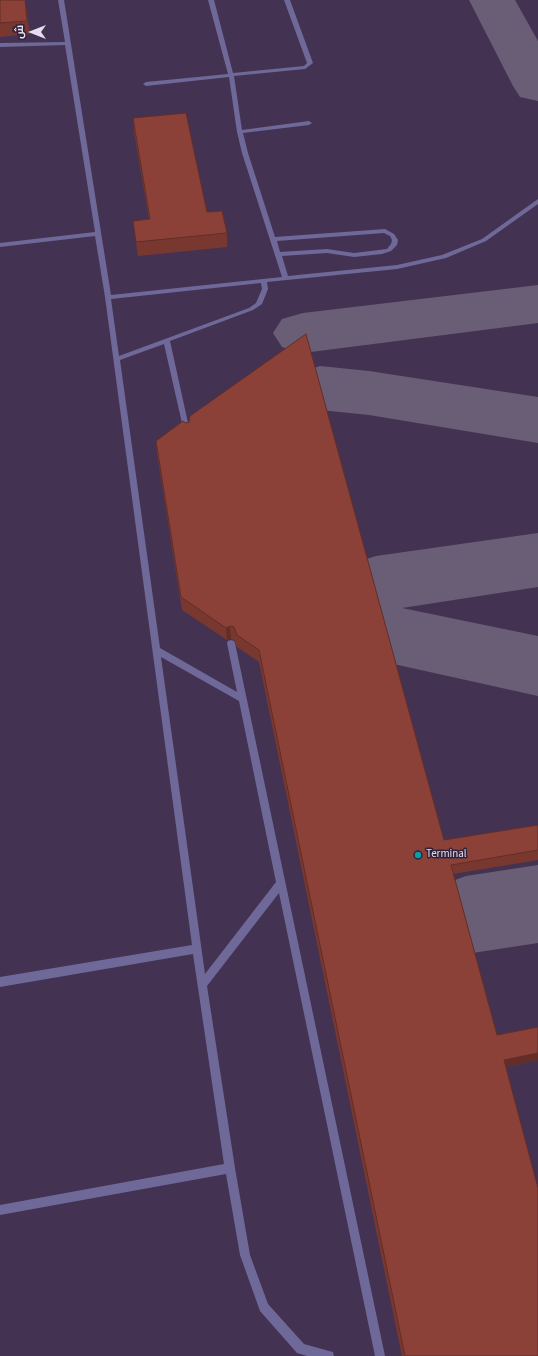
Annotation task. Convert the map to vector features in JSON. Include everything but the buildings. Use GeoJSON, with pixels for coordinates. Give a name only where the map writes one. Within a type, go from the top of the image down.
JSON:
{"type":"FeatureCollection","features":[{"type":"Feature","properties":{"kind":"lane"},"geometry":{"type":"LineString","coordinates":[[61,0],[108,297],[197,949],[230,1168],[245,1255],[264,1308],[299,1352],[329,1356]]}},
{"type":"Feature","properties":{"kind":"lane"},"geometry":{"type":"LineString","coordinates":[[211,0],[231,75],[240,132],[286,279]]}},
{"type":"Feature","properties":{"kind":"lane"},"geometry":{"type":"LineString","coordinates":[[146,84],[308,65],[310,60],[287,0]]}},
{"type":"Feature","properties":{"kind":"lane"},"geometry":{"type":"LineString","coordinates":[[0,45],[68,43]]}},
{"type":"Feature","properties":{"kind":"lane"},"geometry":{"type":"LineString","coordinates":[[240,132],[309,123]]}},
{"type":"Feature","properties":{"kind":"lane"},"geometry":{"type":"LineString","coordinates":[[108,297],[397,267],[444,257],[484,240],[538,201]]}},
{"type":"Feature","properties":{"kind":"lane"},"geometry":{"type":"LineString","coordinates":[[272,238],[385,231],[392,235],[395,240],[394,245],[389,250],[382,252],[354,255],[327,251],[278,254]]}},
{"type":"Feature","properties":{"kind":"lane"},"geometry":{"type":"LineString","coordinates":[[0,245],[98,234]]}},
{"type":"Feature","properties":{"kind":"lane"},"geometry":{"type":"LineString","coordinates":[[117,359],[251,309],[259,304],[263,296],[265,289],[264,281]]}},
{"type":"Feature","properties":{"kind":"lane"},"geometry":{"type":"LineString","coordinates":[[167,341],[187,433]]}},
{"type":"Feature","properties":{"kind":"lane"},"geometry":{"type":"LineString","coordinates":[[231,643],[380,1356]]}},
{"type":"Feature","properties":{"kind":"lane"},"geometry":{"type":"LineString","coordinates":[[156,650],[242,699]]}},
{"type":"Feature","properties":{"kind":"lane"},"geometry":{"type":"LineString","coordinates":[[203,984],[281,883]]}},
{"type":"Feature","properties":{"kind":"lane"},"geometry":{"type":"LineString","coordinates":[[0,982],[197,949]]}},
{"type":"Feature","properties":{"kind":"lane"},"geometry":{"type":"LineString","coordinates":[[0,1210],[230,1168]]}},
{"type":"Feature","properties":{"kind":"shaded area"},"geometry":{"type":"Polygon","coordinates":[[[0,0],[538,0],[538,1356],[0,1356],[0,0]]]}},
{"type":"Feature","properties":{"kind":"taxiway"},"geometry":{"type":"LineString","coordinates":[[492,0],[538,86]]}},
{"type":"Feature","properties":{"kind":"taxiway"},"geometry":{"type":"LineString","coordinates":[[303,333],[538,304]]}},
{"type":"Feature","properties":{"kind":"taxiway"},"geometry":{"type":"LineString","coordinates":[[320,388],[369,393],[538,420]]}},
{"type":"Feature","properties":{"kind":"taxiway"},"geometry":{"type":"LineString","coordinates":[[376,584],[538,560]]}},
{"type":"Feature","properties":{"kind":"taxiway"},"geometry":{"type":"LineString","coordinates":[[389,634],[538,666]]}},
{"type":"Feature","properties":{"kind":"taxiway"},"geometry":{"type":"LineString","coordinates":[[466,915],[538,904]]}},
{"type":"Feature","properties":{"kind":"place","name":"Terminal"},"geometry":{"type":"Point","coordinates":[418,855]}}]}
